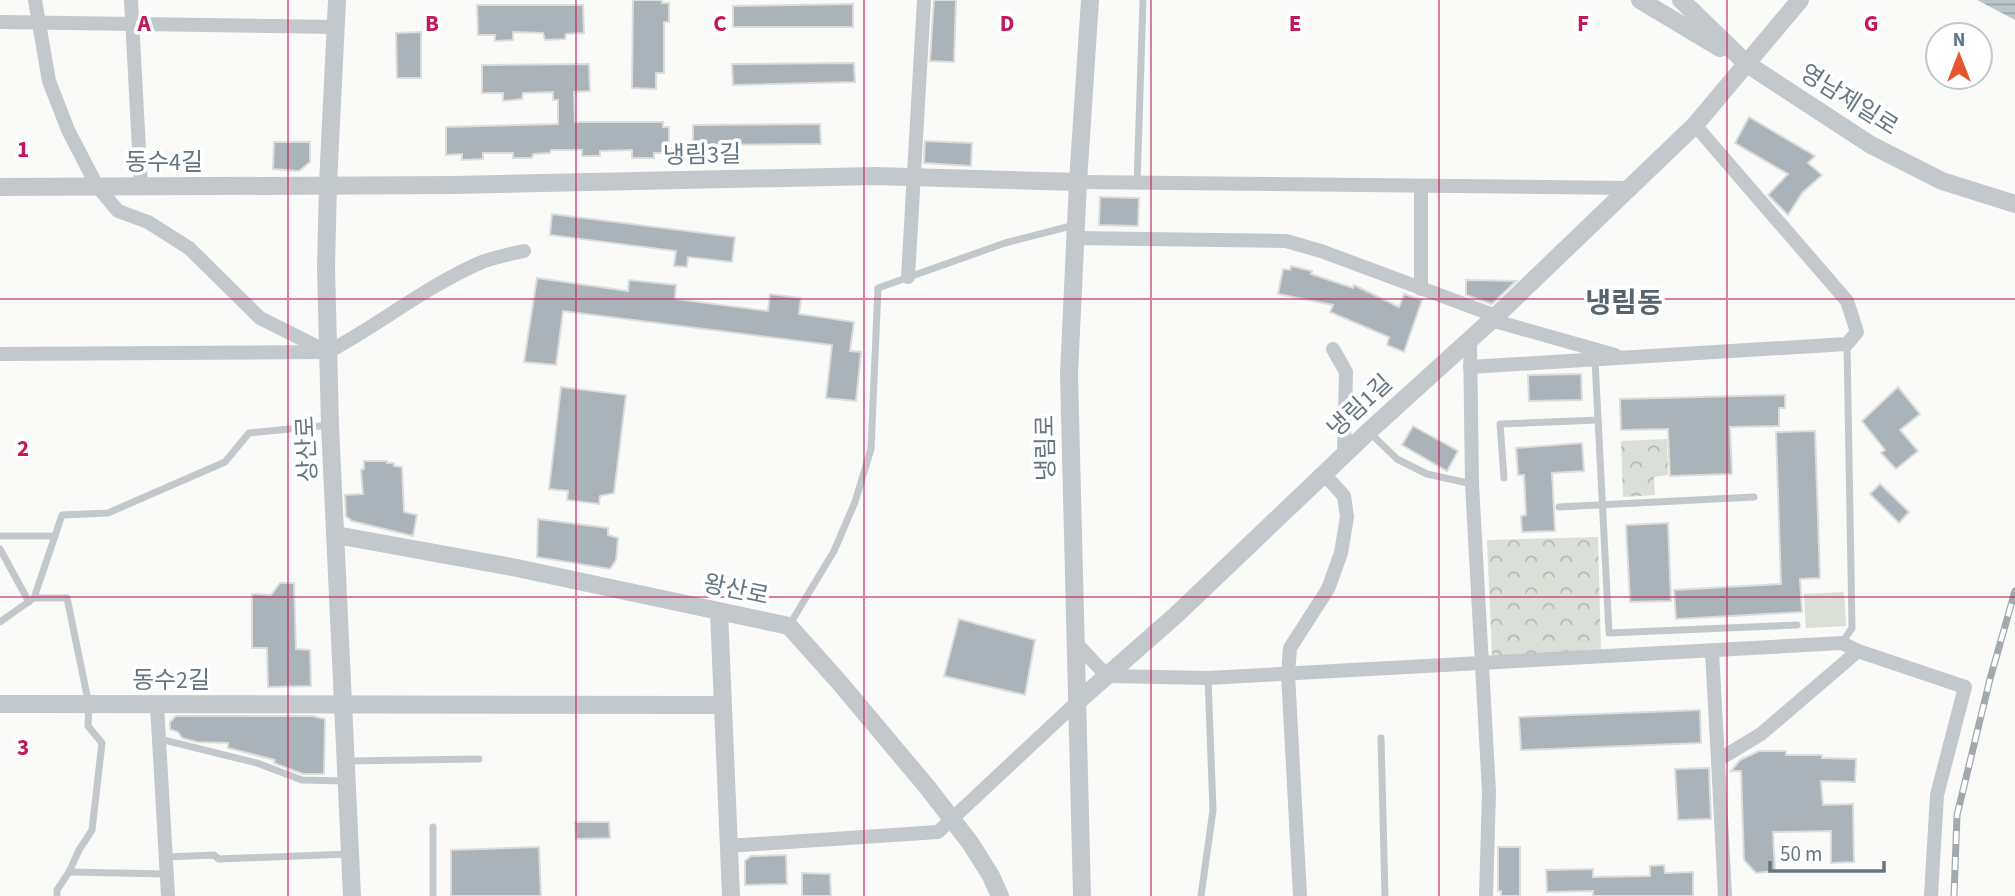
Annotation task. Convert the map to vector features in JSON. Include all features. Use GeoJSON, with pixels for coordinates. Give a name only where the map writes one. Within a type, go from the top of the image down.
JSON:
{"type":"FeatureCollection","features":[{"type":"Feature","properties":{"kind":"street"},"geometry":{"type":"LineString","coordinates":[[35,0],[49,81],[68,130],[97,186],[118,211],[148,222],[188,248],[260,318],[328,352]]}},
{"type":"Feature","properties":{"kind":"street"},"geometry":{"type":"LineString","coordinates":[[131,0],[141,187]]}},
{"type":"Feature","properties":{"kind":"street","name":"상산로"},"geometry":{"type":"LineString","coordinates":[[337,0],[328,184],[328,352],[352,896]]}},
{"type":"Feature","properties":{"kind":"street"},"geometry":{"type":"LineString","coordinates":[[908,277],[924,0]]}},
{"type":"Feature","properties":{"kind":"street","name":"냉림로"},"geometry":{"type":"LineString","coordinates":[[1082,896],[1069,374],[1077,182],[1090,0]]}},
{"type":"Feature","properties":{"kind":"street"},"geometry":{"type":"LineString","coordinates":[[1640,0],[1747,64]]}},
{"type":"Feature","properties":{"kind":"street","name":"영남제일로"},"geometry":{"type":"LineString","coordinates":[[1681,0],[1747,64],[1871,145],[1942,181],[2015,204]]}},
{"type":"Feature","properties":{"kind":"street","name":"냉림1길"},"geometry":{"type":"LineString","coordinates":[[728,846],[938,832],[1077,702],[1176,615],[1630,188],[1695,125],[1800,0]]}},
{"type":"Feature","properties":{"kind":"street"},"geometry":{"type":"LineString","coordinates":[[0,22],[335,27]]}},
{"type":"Feature","properties":{"kind":"street"},"geometry":{"type":"LineString","coordinates":[[1470,367],[1847,344],[1857,332],[1847,302],[1695,125]]}},
{"type":"Feature","properties":{"kind":"street","name":"냉림3길"},"geometry":{"type":"LineString","coordinates":[[328,184],[454,185],[914,177],[1077,182]]}},
{"type":"Feature","properties":{"kind":"street"},"geometry":{"type":"LineString","coordinates":[[1077,182],[1137,185],[1630,188]]}},
{"type":"Feature","properties":{"kind":"street","name":"동수4길"},"geometry":{"type":"LineString","coordinates":[[0,187],[328,184]]}},
{"type":"Feature","properties":{"kind":"street"},"geometry":{"type":"LineString","coordinates":[[1421,186],[1421,289]]}},
{"type":"Feature","properties":{"kind":"street"},"geometry":{"type":"LineString","coordinates":[[1075,231],[1286,241],[1321,251],[1493,318],[1623,358]]}},
{"type":"Feature","properties":{"kind":"street"},"geometry":{"type":"LineString","coordinates":[[0,354],[328,352],[484,261],[524,251]]}},
{"type":"Feature","properties":{"kind":"street"},"geometry":{"type":"LineString","coordinates":[[1470,340],[1472,484],[1489,792],[1486,896]]}},
{"type":"Feature","properties":{"kind":"street"},"geometry":{"type":"LineString","coordinates":[[1333,349],[1346,372],[1344,455]]}},
{"type":"Feature","properties":{"kind":"street"},"geometry":{"type":"LineString","coordinates":[[1300,896],[1288,674],[1290,648],[1328,589],[1342,553],[1347,517],[1343,496],[1324,474]]}},
{"type":"Feature","properties":{"kind":"street","name":"왕산로"},"geometry":{"type":"LineString","coordinates":[[336,535],[517,568],[789,626],[839,681],[951,818],[971,844],[1000,896]]}},
{"type":"Feature","properties":{"kind":"street"},"geometry":{"type":"LineString","coordinates":[[719,612],[731,896]]}},
{"type":"Feature","properties":{"kind":"street"},"geometry":{"type":"LineString","coordinates":[[1076,643],[1107,676],[1208,678],[1842,643],[1858,651],[1965,687],[1937,795],[1931,896]]}},
{"type":"Feature","properties":{"kind":"street"},"geometry":{"type":"LineString","coordinates":[[1718,760],[1761,734],[1858,651]]}},
{"type":"Feature","properties":{"kind":"street"},"geometry":{"type":"LineString","coordinates":[[1712,652],[1725,896]]}},
{"type":"Feature","properties":{"kind":"street","name":"동수2길"},"geometry":{"type":"LineString","coordinates":[[0,704],[722,705]]}},
{"type":"Feature","properties":{"kind":"street"},"geometry":{"type":"LineString","coordinates":[[157,705],[168,896]]}},
{"type":"Feature","properties":{"kind":"lane"},"geometry":{"type":"LineString","coordinates":[[1137,185],[1143,0]]}},
{"type":"Feature","properties":{"kind":"lane"},"geometry":{"type":"LineString","coordinates":[[789,626],[834,551],[855,502],[871,449],[878,288],[1005,243],[1075,231]]}},
{"type":"Feature","properties":{"kind":"lane"},"geometry":{"type":"LineString","coordinates":[[1842,643],[1852,628],[1847,344]]}},
{"type":"Feature","properties":{"kind":"lane"},"geometry":{"type":"LineString","coordinates":[[1595,360],[1609,633],[1797,625]]}},
{"type":"Feature","properties":{"kind":"lane"},"geometry":{"type":"LineString","coordinates":[[1504,478],[1500,424],[1598,420]]}},
{"type":"Feature","properties":{"kind":"lane"},"geometry":{"type":"LineString","coordinates":[[31,600],[62,515],[108,513],[225,462],[249,433],[330,425]]}},
{"type":"Feature","properties":{"kind":"lane"},"geometry":{"type":"LineString","coordinates":[[1368,432],[1396,459],[1427,474],[1472,484]]}},
{"type":"Feature","properties":{"kind":"lane"},"geometry":{"type":"LineString","coordinates":[[1559,507],[1754,497]]}},
{"type":"Feature","properties":{"kind":"lane"},"geometry":{"type":"LineString","coordinates":[[0,536],[55,536]]}},
{"type":"Feature","properties":{"kind":"lane"},"geometry":{"type":"LineString","coordinates":[[0,549],[31,600]]}},
{"type":"Feature","properties":{"kind":"lane"},"geometry":{"type":"LineString","coordinates":[[0,622],[31,600],[67,598],[89,705],[88,726],[102,743],[92,830],[57,890],[57,896]]}},
{"type":"Feature","properties":{"kind":"lane"},"geometry":{"type":"LineString","coordinates":[[1201,896],[1213,810],[1208,678]]}},
{"type":"Feature","properties":{"kind":"lane"},"geometry":{"type":"LineString","coordinates":[[1381,738],[1385,896]]}},
{"type":"Feature","properties":{"kind":"lane"},"geometry":{"type":"LineString","coordinates":[[160,739],[244,759],[302,780],[346,781]]}},
{"type":"Feature","properties":{"kind":"lane"},"geometry":{"type":"LineString","coordinates":[[345,761],[479,759]]}},
{"type":"Feature","properties":{"kind":"lane"},"geometry":{"type":"LineString","coordinates":[[433,827],[433,896]]}},
{"type":"Feature","properties":{"kind":"lane"},"geometry":{"type":"LineString","coordinates":[[166,858],[214,855],[219,859],[350,854]]}},
{"type":"Feature","properties":{"kind":"lane"},"geometry":{"type":"LineString","coordinates":[[69,872],[167,874]]}},
{"type":"Feature","properties":{"kind":"green space"},"geometry":{"type":"Polygon","coordinates":[[[1667,439],[1668,475],[1654,477],[1655,495],[1623,497],[1621,441],[1667,439]]]}},
{"type":"Feature","properties":{"kind":"green space"},"geometry":{"type":"Polygon","coordinates":[[[1598,537],[1601,651],[1492,656],[1487,540],[1598,537]]]}},
{"type":"Feature","properties":{"kind":"green space"},"geometry":{"type":"Polygon","coordinates":[[[1844,592],[1846,626],[1806,628],[1804,594],[1844,592]]]}},
{"type":"Feature","properties":{"kind":"shaded area"},"geometry":{"type":"Polygon","coordinates":[[[1977,0],[2015,0],[2015,20],[1981,2],[1977,0]]]}},
{"type":"Feature","properties":{"kind":"building"},"geometry":{"type":"Polygon","coordinates":[[[633,0],[662,0],[662,3],[669,3],[669,22],[664,22],[664,73],[656,73],[656,89],[632,88],[633,0]]]}},
{"type":"Feature","properties":{"kind":"building"},"geometry":{"type":"Polygon","coordinates":[[[934,0],[956,0],[954,62],[930,61],[934,0]]]}},
{"type":"Feature","properties":{"kind":"building"},"geometry":{"type":"Polygon","coordinates":[[[853,4],[853,27],[733,27],[733,6],[853,4]]]}},
{"type":"Feature","properties":{"kind":"building"},"geometry":{"type":"Polygon","coordinates":[[[477,5],[583,5],[584,33],[566,34],[565,39],[545,40],[543,33],[513,32],[513,40],[495,41],[495,35],[478,35],[477,5]]]}},
{"type":"Feature","properties":{"kind":"building"},"geometry":{"type":"Polygon","coordinates":[[[421,32],[421,78],[397,78],[396,33],[421,32]]]}},
{"type":"Feature","properties":{"kind":"building"},"geometry":{"type":"Polygon","coordinates":[[[854,63],[855,82],[733,85],[732,64],[854,63]]]}},
{"type":"Feature","properties":{"kind":"building"},"geometry":{"type":"Polygon","coordinates":[[[589,64],[590,91],[574,92],[575,122],[663,122],[663,127],[669,127],[669,153],[654,153],[654,158],[632,158],[632,150],[600,151],[600,156],[582,156],[582,150],[551,150],[550,153],[533,154],[532,158],[513,158],[513,153],[483,153],[483,159],[462,160],[462,154],[446,155],[446,127],[558,124],[558,100],[553,100],[553,92],[523,93],[522,99],[503,101],[503,93],[482,93],[482,65],[589,64]]]}},
{"type":"Feature","properties":{"kind":"building"},"geometry":{"type":"Polygon","coordinates":[[[1749,117],[1815,156],[1808,163],[1822,175],[1802,193],[1788,215],[1768,195],[1788,174],[1735,143],[1749,117]]]}},
{"type":"Feature","properties":{"kind":"building"},"geometry":{"type":"Polygon","coordinates":[[[820,124],[821,144],[693,145],[693,125],[820,124]]]}},
{"type":"Feature","properties":{"kind":"building"},"geometry":{"type":"Polygon","coordinates":[[[925,141],[972,143],[971,166],[924,163],[925,141]]]}},
{"type":"Feature","properties":{"kind":"building"},"geometry":{"type":"Polygon","coordinates":[[[274,142],[310,142],[310,162],[299,171],[273,169],[274,142]]]}},
{"type":"Feature","properties":{"kind":"building"},"geometry":{"type":"Polygon","coordinates":[[[1100,197],[1139,198],[1138,226],[1099,225],[1100,197]]]}},
{"type":"Feature","properties":{"kind":"building"},"geometry":{"type":"Polygon","coordinates":[[[552,214],[735,237],[732,262],[688,257],[687,267],[674,266],[676,251],[550,235],[552,214]]]}},
{"type":"Feature","properties":{"kind":"building"},"geometry":{"type":"Polygon","coordinates":[[[1291,266],[1312,271],[1311,274],[1353,288],[1354,285],[1399,307],[1404,294],[1422,300],[1404,352],[1387,345],[1389,337],[1330,312],[1333,305],[1278,294],[1283,269],[1290,270],[1291,266]]]}},
{"type":"Feature","properties":{"kind":"building"},"geometry":{"type":"Polygon","coordinates":[[[537,278],[628,291],[629,280],[676,285],[675,299],[768,311],[770,294],[801,298],[799,314],[854,322],[850,351],[861,352],[856,401],[826,398],[832,345],[563,311],[556,365],[524,362],[537,278]]]}},
{"type":"Feature","properties":{"kind":"building"},"geometry":{"type":"Polygon","coordinates":[[[1466,280],[1516,281],[1492,304],[1466,295],[1466,280]]]}},
{"type":"Feature","properties":{"kind":"building"},"geometry":{"type":"Polygon","coordinates":[[[1581,374],[1582,400],[1529,401],[1528,375],[1581,374]]]}},
{"type":"Feature","properties":{"kind":"building"},"geometry":{"type":"Polygon","coordinates":[[[561,387],[626,395],[614,493],[600,496],[599,504],[567,500],[568,491],[549,489],[561,387]]]}},
{"type":"Feature","properties":{"kind":"building"},"geometry":{"type":"Polygon","coordinates":[[[1898,387],[1920,414],[1900,430],[1918,451],[1896,469],[1881,453],[1885,450],[1862,421],[1898,387]]]}},
{"type":"Feature","properties":{"kind":"building"},"geometry":{"type":"Polygon","coordinates":[[[1785,395],[1785,408],[1779,408],[1779,426],[1730,427],[1732,474],[1670,476],[1668,429],[1621,430],[1620,399],[1785,395]]]}},
{"type":"Feature","properties":{"kind":"building"},"geometry":{"type":"Polygon","coordinates":[[[1413,426],[1458,451],[1447,471],[1402,445],[1413,426]]]}},
{"type":"Feature","properties":{"kind":"building"},"geometry":{"type":"Polygon","coordinates":[[[1815,431],[1820,578],[1800,579],[1802,612],[1676,619],[1674,590],[1781,584],[1776,432],[1815,431]]]}},
{"type":"Feature","properties":{"kind":"building"},"geometry":{"type":"Polygon","coordinates":[[[1582,443],[1584,471],[1552,473],[1555,531],[1522,532],[1521,516],[1526,515],[1524,475],[1518,475],[1516,448],[1582,443]]]}},
{"type":"Feature","properties":{"kind":"building"},"geometry":{"type":"Polygon","coordinates":[[[364,461],[387,461],[402,467],[404,512],[417,515],[413,536],[352,521],[346,516],[345,495],[363,494],[361,470],[364,469],[364,461]]]}},
{"type":"Feature","properties":{"kind":"building"},"geometry":{"type":"Polygon","coordinates":[[[1880,484],[1909,512],[1899,523],[1870,494],[1880,484]]]}},
{"type":"Feature","properties":{"kind":"building"},"geometry":{"type":"Polygon","coordinates":[[[538,519],[608,528],[608,535],[618,538],[616,560],[610,569],[537,557],[538,519]]]}},
{"type":"Feature","properties":{"kind":"building"},"geometry":{"type":"Polygon","coordinates":[[[1668,523],[1671,601],[1630,602],[1626,525],[1668,523]]]}},
{"type":"Feature","properties":{"kind":"building"},"geometry":{"type":"Polygon","coordinates":[[[280,583],[294,583],[296,649],[310,650],[311,686],[268,687],[267,648],[252,648],[252,594],[271,595],[280,583]]]}},
{"type":"Feature","properties":{"kind":"building"},"geometry":{"type":"Polygon","coordinates":[[[959,619],[1035,640],[1025,695],[944,676],[959,619]]]}},
{"type":"Feature","properties":{"kind":"building"},"geometry":{"type":"Polygon","coordinates":[[[1700,710],[1701,743],[1521,750],[1519,717],[1700,710]]]}},
{"type":"Feature","properties":{"kind":"building"},"geometry":{"type":"Polygon","coordinates":[[[176,716],[312,716],[325,719],[324,774],[303,774],[274,763],[275,760],[228,748],[228,743],[197,742],[182,738],[178,732],[170,729],[170,722],[176,716]]]}},
{"type":"Feature","properties":{"kind":"building"},"geometry":{"type":"Polygon","coordinates":[[[1759,751],[1786,751],[1786,755],[1856,759],[1855,782],[1821,781],[1823,805],[1853,804],[1854,862],[1831,863],[1831,831],[1773,832],[1775,871],[1756,873],[1744,860],[1741,771],[1731,771],[1740,760],[1759,751]]]}},
{"type":"Feature","properties":{"kind":"building"},"geometry":{"type":"Polygon","coordinates":[[[1709,768],[1711,819],[1678,820],[1675,769],[1709,768]]]}},
{"type":"Feature","properties":{"kind":"building"},"geometry":{"type":"Polygon","coordinates":[[[575,822],[609,822],[610,838],[576,839],[575,822]]]}},
{"type":"Feature","properties":{"kind":"building"},"geometry":{"type":"Polygon","coordinates":[[[539,847],[541,896],[451,896],[451,850],[539,847]]]}},
{"type":"Feature","properties":{"kind":"building"},"geometry":{"type":"Polygon","coordinates":[[[1498,847],[1520,847],[1520,896],[1501,896],[1501,891],[1498,891],[1498,847]]]}},
{"type":"Feature","properties":{"kind":"building"},"geometry":{"type":"Polygon","coordinates":[[[786,855],[787,884],[745,885],[745,861],[751,856],[786,855]]]}},
{"type":"Feature","properties":{"kind":"building"},"geometry":{"type":"Polygon","coordinates":[[[1664,865],[1665,873],[1693,872],[1693,896],[1593,896],[1593,891],[1547,892],[1546,870],[1593,869],[1593,877],[1650,876],[1650,866],[1664,865]]]}},
{"type":"Feature","properties":{"kind":"building"},"geometry":{"type":"Polygon","coordinates":[[[802,873],[830,874],[831,896],[802,896],[802,873]]]}},
{"type":"Feature","properties":{"kind":"railway"},"geometry":{"type":"LineString","coordinates":[[1954,896],[1957,815],[1990,679],[2015,591]]}},
{"type":"Feature","properties":{"kind":"district","name":"냉림동"},"geometry":{"type":"Point","coordinates":[1624,303]}}]}
